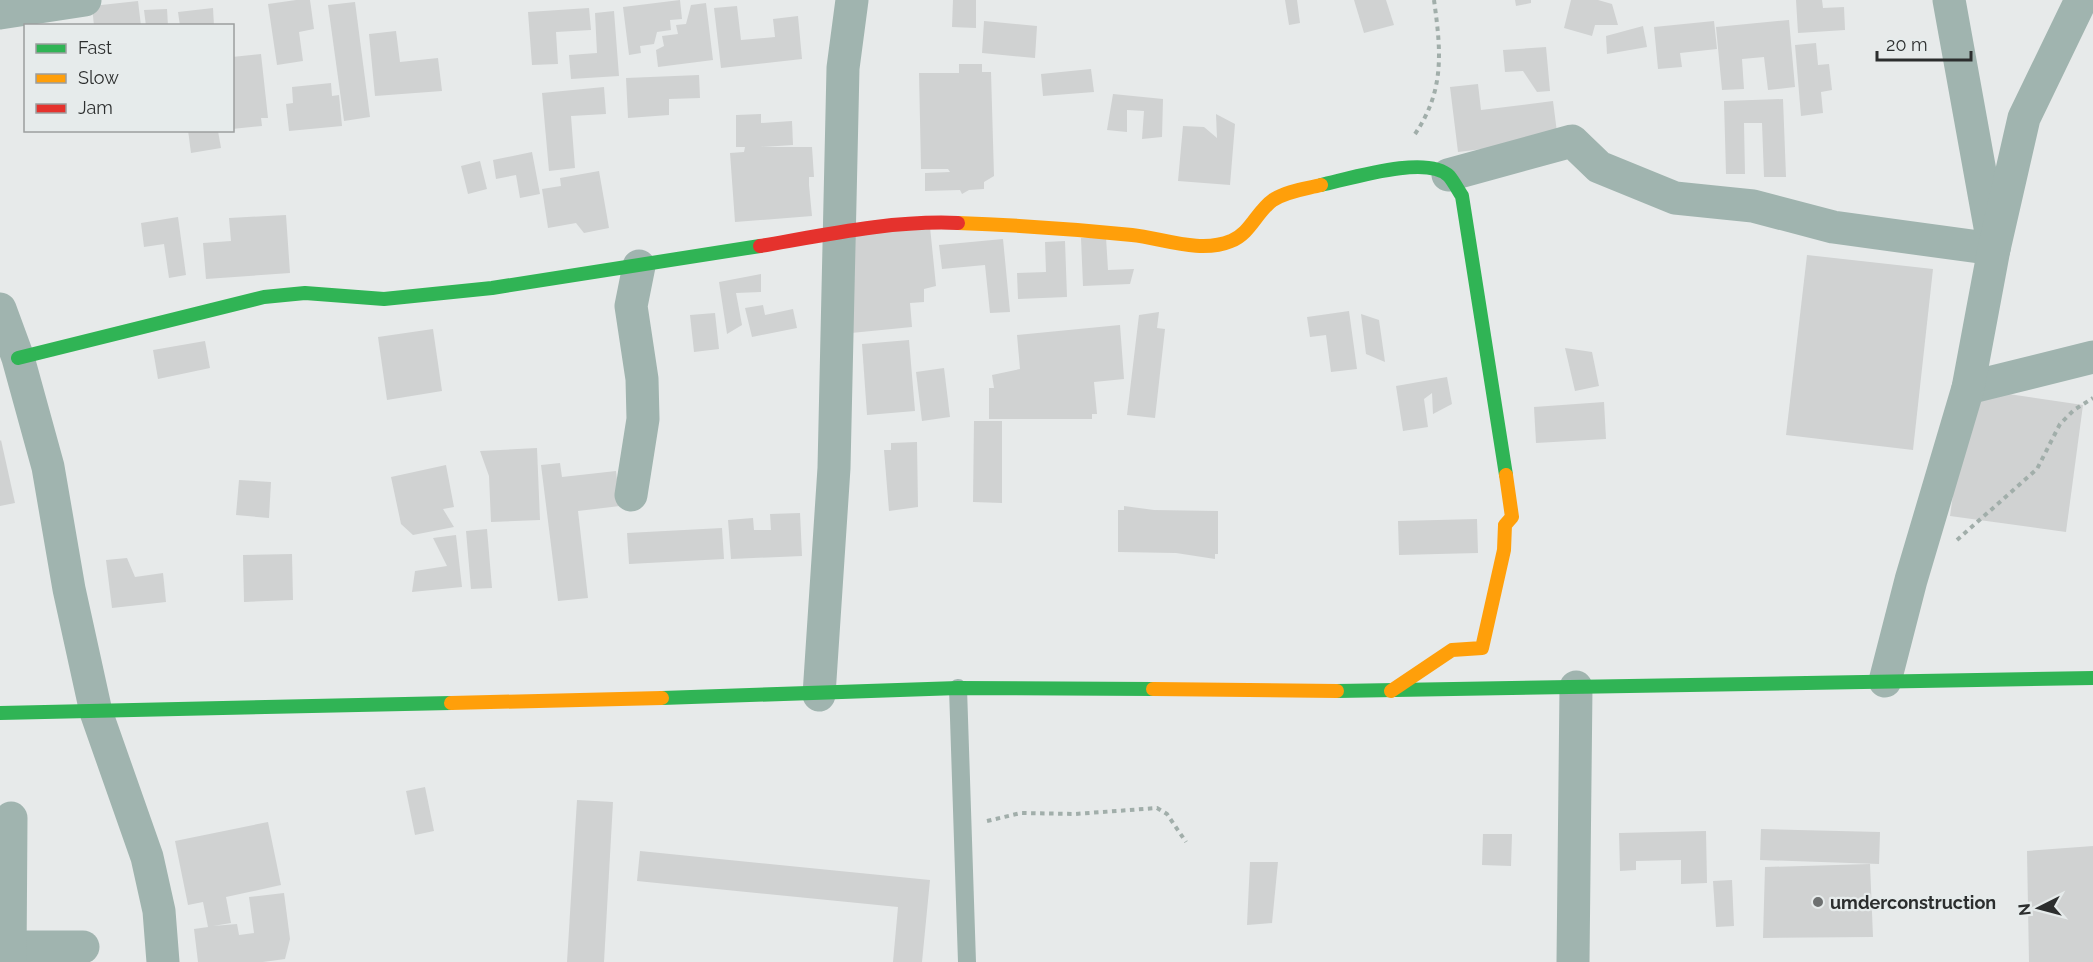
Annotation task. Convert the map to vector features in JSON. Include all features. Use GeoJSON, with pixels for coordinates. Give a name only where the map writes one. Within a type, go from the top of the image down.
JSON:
{"type":"FeatureCollection","features":[{"type":"Feature","properties":{"kind":"main road"},"geometry":{"type":"LineString","coordinates":[[18,358],[264,297],[305,293],[384,299],[492,288],[839,233],[938,222],[1030,226],[1135,235],[1177,245],[1230,242],[1243,234],[1272,201],[1288,193],[1386,170],[1430,167],[1448,175],[1462,196],[1512,517],[1505,525],[1507,547],[1496,583],[1494,604],[1482,648],[1452,650],[1391,691]]}},
{"type":"Feature","properties":{"kind":"main road"},"geometry":{"type":"LineString","coordinates":[[0,713],[819,695],[958,688],[1391,691],[2093,678]]}},
{"type":"Feature","properties":{"kind":"street"},"geometry":{"type":"LineString","coordinates":[[0,14],[85,0]]}},
{"type":"Feature","properties":{"kind":"street"},"geometry":{"type":"LineString","coordinates":[[819,695],[834,468],[843,68],[852,0]]}},
{"type":"Feature","properties":{"kind":"street"},"geometry":{"type":"LineString","coordinates":[[1949,0],[1994,249]]}},
{"type":"Feature","properties":{"kind":"street"},"geometry":{"type":"LineString","coordinates":[[1885,681],[1911,580],[1968,388],[1994,249],[2024,118],[2081,0]]}},
{"type":"Feature","properties":{"kind":"street"},"geometry":{"type":"LineString","coordinates":[[1448,175],[1572,141],[1599,167],[1675,198],[1753,206],[1833,227],[1994,249]]}},
{"type":"Feature","properties":{"kind":"street"},"geometry":{"type":"LineString","coordinates":[[631,495],[643,418],[642,379],[631,306],[639,266]]}},
{"type":"Feature","properties":{"kind":"street"},"geometry":{"type":"LineString","coordinates":[[0,309],[18,358],[48,467],[69,589],[96,712],[147,856],[159,911],[163,962]]}},
{"type":"Feature","properties":{"kind":"street"},"geometry":{"type":"LineString","coordinates":[[1968,388],[2093,357]]}},
{"type":"Feature","properties":{"kind":"street"},"geometry":{"type":"LineString","coordinates":[[1573,962],[1576,687]]}},
{"type":"Feature","properties":{"kind":"street"},"geometry":{"type":"LineString","coordinates":[[11,818],[6,952],[83,947]]}},
{"type":"Feature","properties":{"kind":"lane"},"geometry":{"type":"LineString","coordinates":[[958,688],[967,962]]}},
{"type":"Feature","properties":{"kind":"path"},"geometry":{"type":"LineString","coordinates":[[1386,170],[1420,128],[1435,99],[1439,73],[1434,0]]}},
{"type":"Feature","properties":{"kind":"path"},"geometry":{"type":"LineString","coordinates":[[1954,543],[2037,470],[2060,424],[2093,398]]}},
{"type":"Feature","properties":{"kind":"path"},"geometry":{"type":"LineString","coordinates":[[961,831],[989,820],[1021,813],[1074,814],[1157,808],[1167,814],[1186,842]]}},
{"type":"Feature","properties":{"kind":"building"},"geometry":{"type":"Polygon","coordinates":[[[310,0],[314,29],[299,32],[303,61],[277,65],[268,4],[310,0]]]}},
{"type":"Feature","properties":{"kind":"building"},"geometry":{"type":"Polygon","coordinates":[[[680,0],[682,19],[670,20],[671,30],[657,32],[654,44],[640,46],[641,53],[629,55],[623,7],[680,0]]]}},
{"type":"Feature","properties":{"kind":"building"},"geometry":{"type":"Polygon","coordinates":[[[953,0],[976,0],[976,28],[952,27],[953,0]]]}},
{"type":"Feature","properties":{"kind":"building"},"geometry":{"type":"Polygon","coordinates":[[[1285,0],[1297,0],[1300,23],[1289,25],[1285,0]]]}},
{"type":"Feature","properties":{"kind":"building"},"geometry":{"type":"Polygon","coordinates":[[[1354,0],[1386,0],[1394,25],[1364,33],[1354,0]]]}},
{"type":"Feature","properties":{"kind":"building"},"geometry":{"type":"Polygon","coordinates":[[[1515,0],[1531,0],[1531,3],[1516,6],[1515,0]]]}},
{"type":"Feature","properties":{"kind":"building"},"geometry":{"type":"Polygon","coordinates":[[[1571,0],[1598,0],[1612,4],[1618,25],[1595,25],[1592,36],[1564,28],[1571,0]]]}},
{"type":"Feature","properties":{"kind":"building"},"geometry":{"type":"Polygon","coordinates":[[[1796,0],[1822,0],[1823,8],[1844,7],[1845,30],[1798,33],[1796,0]]]}},
{"type":"Feature","properties":{"kind":"building"},"geometry":{"type":"Polygon","coordinates":[[[138,1],[141,24],[94,24],[92,6],[138,1]]]}},
{"type":"Feature","properties":{"kind":"building"},"geometry":{"type":"Polygon","coordinates":[[[355,2],[370,117],[344,121],[328,5],[355,2]]]}},
{"type":"Feature","properties":{"kind":"building"},"geometry":{"type":"Polygon","coordinates":[[[706,3],[713,60],[658,67],[656,50],[664,46],[662,36],[678,34],[676,25],[686,24],[691,5],[706,3]]]}},
{"type":"Feature","properties":{"kind":"building"},"geometry":{"type":"Polygon","coordinates":[[[737,6],[741,40],[775,37],[773,19],[798,16],[802,59],[721,68],[714,8],[737,6]]]}},
{"type":"Feature","properties":{"kind":"building"},"geometry":{"type":"Polygon","coordinates":[[[213,8],[214,24],[180,24],[178,12],[213,8]]]}},
{"type":"Feature","properties":{"kind":"building"},"geometry":{"type":"Polygon","coordinates":[[[589,8],[591,30],[556,32],[558,64],[532,65],[528,12],[589,8]]]}},
{"type":"Feature","properties":{"kind":"building"},"geometry":{"type":"Polygon","coordinates":[[[167,9],[168,24],[146,24],[144,10],[167,9]]]}},
{"type":"Feature","properties":{"kind":"building"},"geometry":{"type":"Polygon","coordinates":[[[614,11],[619,76],[571,79],[569,55],[597,53],[595,13],[614,11]]]}},
{"type":"Feature","properties":{"kind":"building"},"geometry":{"type":"Polygon","coordinates":[[[1789,20],[1795,87],[1768,90],[1764,57],[1742,59],[1744,89],[1722,90],[1716,27],[1789,20]]]}},
{"type":"Feature","properties":{"kind":"building"},"geometry":{"type":"Polygon","coordinates":[[[984,21],[1037,26],[1035,58],[982,53],[984,21]]]}},
{"type":"Feature","properties":{"kind":"building"},"geometry":{"type":"Polygon","coordinates":[[[1714,21],[1717,49],[1680,53],[1682,67],[1658,69],[1654,27],[1714,21]]]}},
{"type":"Feature","properties":{"kind":"building"},"geometry":{"type":"Polygon","coordinates":[[[1643,26],[1647,47],[1607,54],[1606,36],[1643,26]]]}},
{"type":"Feature","properties":{"kind":"building"},"geometry":{"type":"Polygon","coordinates":[[[396,31],[400,62],[438,58],[442,91],[375,96],[369,34],[396,31]]]}},
{"type":"Feature","properties":{"kind":"building"},"geometry":{"type":"Polygon","coordinates":[[[1816,43],[1818,65],[1829,64],[1832,90],[1821,92],[1823,113],[1801,116],[1795,45],[1816,43]]]}},
{"type":"Feature","properties":{"kind":"building"},"geometry":{"type":"Polygon","coordinates":[[[1546,47],[1550,91],[1537,92],[1523,71],[1505,72],[1503,50],[1546,47]]]}},
{"type":"Feature","properties":{"kind":"building"},"geometry":{"type":"Polygon","coordinates":[[[261,54],[268,118],[261,118],[262,126],[234,129],[234,57],[261,54]]]}},
{"type":"Feature","properties":{"kind":"building"},"geometry":{"type":"Polygon","coordinates":[[[959,64],[982,64],[982,72],[991,72],[994,176],[984,182],[984,189],[969,190],[962,194],[960,190],[925,191],[925,173],[950,172],[948,169],[921,169],[919,73],[959,73],[959,64]]]}},
{"type":"Feature","properties":{"kind":"building"},"geometry":{"type":"Polygon","coordinates":[[[1091,69],[1094,92],[1043,96],[1041,74],[1091,69]]]}},
{"type":"Feature","properties":{"kind":"building"},"geometry":{"type":"Polygon","coordinates":[[[699,75],[700,98],[669,99],[669,115],[628,118],[626,78],[699,75]]]}},
{"type":"Feature","properties":{"kind":"building"},"geometry":{"type":"Polygon","coordinates":[[[331,83],[332,96],[339,95],[342,126],[289,131],[286,104],[293,103],[292,87],[331,83]]]}},
{"type":"Feature","properties":{"kind":"building"},"geometry":{"type":"Polygon","coordinates":[[[1478,84],[1481,110],[1553,101],[1558,140],[1458,152],[1450,87],[1478,84]]]}},
{"type":"Feature","properties":{"kind":"building"},"geometry":{"type":"Polygon","coordinates":[[[604,87],[606,114],[571,116],[575,168],[549,171],[542,93],[604,87]]]}},
{"type":"Feature","properties":{"kind":"building"},"geometry":{"type":"Polygon","coordinates":[[[1113,94],[1163,99],[1162,137],[1142,139],[1144,111],[1127,110],[1127,132],[1107,130],[1113,94]]]}},
{"type":"Feature","properties":{"kind":"building"},"geometry":{"type":"Polygon","coordinates":[[[1783,99],[1786,177],[1764,177],[1762,123],[1744,123],[1745,174],[1726,174],[1724,101],[1783,99]]]}},
{"type":"Feature","properties":{"kind":"building"},"geometry":{"type":"Polygon","coordinates":[[[761,114],[761,123],[792,121],[793,145],[760,147],[812,147],[814,177],[809,177],[809,185],[812,216],[735,222],[730,153],[744,152],[745,147],[736,147],[736,115],[761,114]]]}},
{"type":"Feature","properties":{"kind":"building"},"geometry":{"type":"Polygon","coordinates":[[[1216,114],[1235,124],[1230,185],[1178,181],[1183,126],[1204,127],[1217,138],[1216,114]]]}},
{"type":"Feature","properties":{"kind":"building"},"geometry":{"type":"Polygon","coordinates":[[[188,132],[218,132],[221,148],[191,153],[188,132]]]}},
{"type":"Feature","properties":{"kind":"building"},"geometry":{"type":"Polygon","coordinates":[[[532,152],[540,194],[520,198],[516,175],[496,179],[493,160],[532,152]]]}},
{"type":"Feature","properties":{"kind":"building"},"geometry":{"type":"Polygon","coordinates":[[[480,161],[487,189],[468,194],[461,166],[480,161]]]}},
{"type":"Feature","properties":{"kind":"building"},"geometry":{"type":"Polygon","coordinates":[[[599,171],[609,228],[584,233],[576,223],[548,228],[542,189],[561,186],[560,178],[599,171]]]}},
{"type":"Feature","properties":{"kind":"building"},"geometry":{"type":"Polygon","coordinates":[[[286,215],[290,273],[206,279],[203,243],[231,241],[229,218],[286,215]]]}},
{"type":"Feature","properties":{"kind":"building"},"geometry":{"type":"Polygon","coordinates":[[[178,217],[186,275],[169,278],[164,244],[144,247],[141,223],[178,217]]]}},
{"type":"Feature","properties":{"kind":"building"},"geometry":{"type":"Polygon","coordinates":[[[930,227],[936,286],[924,289],[924,302],[910,303],[912,327],[851,333],[841,235],[930,227]]]}},
{"type":"Feature","properties":{"kind":"building"},"geometry":{"type":"Polygon","coordinates":[[[1106,237],[1108,270],[1134,269],[1130,284],[1083,286],[1081,238],[1106,237]]]}},
{"type":"Feature","properties":{"kind":"building"},"geometry":{"type":"Polygon","coordinates":[[[1003,239],[1010,312],[990,313],[985,265],[942,269],[939,245],[1003,239]]]}},
{"type":"Feature","properties":{"kind":"building"},"geometry":{"type":"Polygon","coordinates":[[[1065,241],[1067,297],[1018,299],[1017,273],[1046,272],[1045,242],[1065,241]]]}},
{"type":"Feature","properties":{"kind":"building"},"geometry":{"type":"Polygon","coordinates":[[[1807,255],[1933,269],[1913,450],[1786,435],[1807,255]]]}},
{"type":"Feature","properties":{"kind":"building"},"geometry":{"type":"Polygon","coordinates":[[[761,274],[761,292],[736,293],[742,325],[727,334],[719,282],[761,274]]]}},
{"type":"Feature","properties":{"kind":"building"},"geometry":{"type":"Polygon","coordinates":[[[763,305],[765,315],[793,309],[797,328],[752,337],[745,308],[763,305]]]}},
{"type":"Feature","properties":{"kind":"building"},"geometry":{"type":"Polygon","coordinates":[[[1349,311],[1357,369],[1331,372],[1326,335],[1310,337],[1307,317],[1349,311]]]}},
{"type":"Feature","properties":{"kind":"building"},"geometry":{"type":"Polygon","coordinates":[[[1159,312],[1157,328],[1165,329],[1155,418],[1127,415],[1139,315],[1159,312]]]}},
{"type":"Feature","properties":{"kind":"building"},"geometry":{"type":"Polygon","coordinates":[[[715,313],[719,349],[694,352],[690,315],[715,313]]]}},
{"type":"Feature","properties":{"kind":"building"},"geometry":{"type":"Polygon","coordinates":[[[1361,314],[1379,320],[1385,362],[1366,354],[1361,314]]]}},
{"type":"Feature","properties":{"kind":"building"},"geometry":{"type":"Polygon","coordinates":[[[1120,325],[1124,379],[1094,382],[1097,414],[1092,414],[1092,419],[989,419],[989,388],[994,388],[992,375],[1020,369],[1017,335],[1120,325]]]}},
{"type":"Feature","properties":{"kind":"building"},"geometry":{"type":"Polygon","coordinates":[[[433,329],[442,391],[387,400],[378,337],[433,329]]]}},
{"type":"Feature","properties":{"kind":"building"},"geometry":{"type":"Polygon","coordinates":[[[909,340],[915,411],[867,415],[862,344],[909,340]]]}},
{"type":"Feature","properties":{"kind":"building"},"geometry":{"type":"Polygon","coordinates":[[[205,341],[210,368],[158,379],[153,350],[205,341]]]}},
{"type":"Feature","properties":{"kind":"building"},"geometry":{"type":"Polygon","coordinates":[[[1565,348],[1592,352],[1599,386],[1575,391],[1565,348]]]}},
{"type":"Feature","properties":{"kind":"building"},"geometry":{"type":"Polygon","coordinates":[[[944,368],[950,417],[922,421],[916,372],[944,368]]]}},
{"type":"Feature","properties":{"kind":"building"},"geometry":{"type":"Polygon","coordinates":[[[1447,377],[1452,404],[1433,414],[1432,393],[1424,399],[1428,427],[1403,431],[1396,386],[1447,377]]]}},
{"type":"Feature","properties":{"kind":"building"},"geometry":{"type":"Polygon","coordinates":[[[1968,388],[2083,405],[2066,532],[1950,516],[1968,388]]]}},
{"type":"Feature","properties":{"kind":"building"},"geometry":{"type":"Polygon","coordinates":[[[1604,402],[1606,439],[1536,443],[1534,407],[1604,402]]]}},
{"type":"Feature","properties":{"kind":"building"},"geometry":{"type":"Polygon","coordinates":[[[974,421],[1002,421],[1002,503],[973,502],[974,421]]]}},
{"type":"Feature","properties":{"kind":"building"},"geometry":{"type":"Polygon","coordinates":[[[0,441],[15,503],[0,506],[0,441]]]}},
{"type":"Feature","properties":{"kind":"building"},"geometry":{"type":"Polygon","coordinates":[[[917,442],[918,507],[889,511],[884,450],[891,450],[891,443],[917,442]]]}},
{"type":"Feature","properties":{"kind":"building"},"geometry":{"type":"Polygon","coordinates":[[[537,448],[540,520],[491,522],[489,476],[480,451],[537,448]]]}},
{"type":"Feature","properties":{"kind":"building"},"geometry":{"type":"Polygon","coordinates":[[[560,463],[562,477],[616,471],[620,506],[578,511],[588,598],[558,601],[541,465],[560,463]]]}},
{"type":"Feature","properties":{"kind":"building"},"geometry":{"type":"Polygon","coordinates":[[[446,465],[454,507],[443,509],[454,527],[413,535],[401,524],[391,477],[446,465]]]}},
{"type":"Feature","properties":{"kind":"building"},"geometry":{"type":"Polygon","coordinates":[[[239,480],[271,482],[269,518],[236,515],[239,480]]]}},
{"type":"Feature","properties":{"kind":"building"},"geometry":{"type":"Polygon","coordinates":[[[1124,506],[1154,510],[1218,511],[1218,554],[1215,554],[1215,559],[1176,553],[1118,552],[1118,510],[1124,510],[1124,506]]]}},
{"type":"Feature","properties":{"kind":"building"},"geometry":{"type":"Polygon","coordinates":[[[800,513],[802,556],[731,559],[728,520],[753,518],[754,530],[771,530],[770,514],[800,513]]]}},
{"type":"Feature","properties":{"kind":"building"},"geometry":{"type":"Polygon","coordinates":[[[1477,519],[1478,553],[1399,555],[1398,521],[1477,519]]]}},
{"type":"Feature","properties":{"kind":"building"},"geometry":{"type":"Polygon","coordinates":[[[722,528],[724,559],[629,564],[627,533],[722,528]]]}},
{"type":"Feature","properties":{"kind":"building"},"geometry":{"type":"Polygon","coordinates":[[[487,529],[492,588],[471,589],[466,531],[487,529]]]}},
{"type":"Feature","properties":{"kind":"building"},"geometry":{"type":"Polygon","coordinates":[[[456,535],[462,587],[412,592],[415,571],[447,566],[433,538],[456,535]]]}},
{"type":"Feature","properties":{"kind":"building"},"geometry":{"type":"Polygon","coordinates":[[[292,554],[293,600],[244,602],[243,555],[292,554]]]}},
{"type":"Feature","properties":{"kind":"building"},"geometry":{"type":"Polygon","coordinates":[[[127,558],[135,577],[163,573],[166,602],[112,608],[106,560],[127,558]]]}},
{"type":"Feature","properties":{"kind":"building"},"geometry":{"type":"Polygon","coordinates":[[[425,787],[434,831],[415,835],[406,791],[425,787]]]}},
{"type":"Feature","properties":{"kind":"building"},"geometry":{"type":"Polygon","coordinates":[[[577,800],[613,802],[604,962],[567,962],[577,800]]]}},
{"type":"Feature","properties":{"kind":"building"},"geometry":{"type":"Polygon","coordinates":[[[268,822],[281,885],[226,897],[231,923],[213,926],[237,924],[239,935],[254,933],[249,897],[284,893],[290,939],[285,959],[263,962],[198,962],[194,929],[208,927],[203,902],[188,905],[175,841],[268,822]]]}},
{"type":"Feature","properties":{"kind":"building"},"geometry":{"type":"Polygon","coordinates":[[[1761,829],[1880,832],[1879,864],[1760,860],[1761,829]]]}},
{"type":"Feature","properties":{"kind":"building"},"geometry":{"type":"Polygon","coordinates":[[[1706,831],[1707,883],[1681,884],[1681,860],[1636,861],[1636,870],[1620,871],[1619,833],[1706,831]]]}},
{"type":"Feature","properties":{"kind":"building"},"geometry":{"type":"Polygon","coordinates":[[[1483,834],[1512,834],[1511,866],[1482,865],[1483,834]]]}},
{"type":"Feature","properties":{"kind":"building"},"geometry":{"type":"Polygon","coordinates":[[[2093,846],[2093,962],[2029,962],[2027,851],[2093,846]]]}},
{"type":"Feature","properties":{"kind":"building"},"geometry":{"type":"Polygon","coordinates":[[[640,851],[930,880],[922,962],[893,962],[898,907],[637,881],[640,851]]]}},
{"type":"Feature","properties":{"kind":"building"},"geometry":{"type":"Polygon","coordinates":[[[1250,862],[1278,862],[1272,923],[1247,925],[1250,862]]]}},
{"type":"Feature","properties":{"kind":"building","name":"umderconstruction"},"geometry":{"type":"Polygon","coordinates":[[[1870,864],[1873,937],[1763,938],[1765,867],[1870,864]]]}},
{"type":"Feature","properties":{"kind":"building"},"geometry":{"type":"Polygon","coordinates":[[[1732,880],[1734,926],[1716,927],[1713,881],[1732,880]]]}},
{"type":"Feature","properties":{"kind":"traffic: fast"},"geometry":{"type":"LineString","coordinates":[[1321,185],[1387,170],[1424,167],[1438,170],[1449,176],[1454,183],[1462,196],[1506,475]]}},
{"type":"Feature","properties":{"kind":"traffic: fast"},"geometry":{"type":"LineString","coordinates":[[18,358],[264,297],[305,293],[384,299],[492,288],[760,246]]}},
{"type":"Feature","properties":{"kind":"traffic: fast"},"geometry":{"type":"LineString","coordinates":[[1337,691],[2093,678]]}},
{"type":"Feature","properties":{"kind":"traffic: fast"},"geometry":{"type":"LineString","coordinates":[[662,698],[958,688],[1153,689]]}},
{"type":"Feature","properties":{"kind":"traffic: fast"},"geometry":{"type":"LineString","coordinates":[[0,713],[451,703]]}},
{"type":"Feature","properties":{"kind":"traffic: slow"},"geometry":{"type":"LineString","coordinates":[[958,223],[1110,233],[1194,246],[1219,245],[1238,238],[1262,210],[1278,197],[1321,185]]}},
{"type":"Feature","properties":{"kind":"traffic: slow"},"geometry":{"type":"LineString","coordinates":[[1391,691],[1452,650],[1482,648],[1504,550],[1505,525],[1512,517],[1506,475]]}},
{"type":"Feature","properties":{"kind":"traffic: slow"},"geometry":{"type":"LineString","coordinates":[[1153,689],[1337,691]]}},
{"type":"Feature","properties":{"kind":"traffic: slow"},"geometry":{"type":"LineString","coordinates":[[451,703],[662,698]]}},
{"type":"Feature","properties":{"kind":"traffic: jam"},"geometry":{"type":"LineString","coordinates":[[760,246],[884,226],[958,223]]}},
{"type":"Feature","properties":{"kind":"place","name":"umderconstruction"},"geometry":{"type":"Point","coordinates":[1818,902]}}]}
